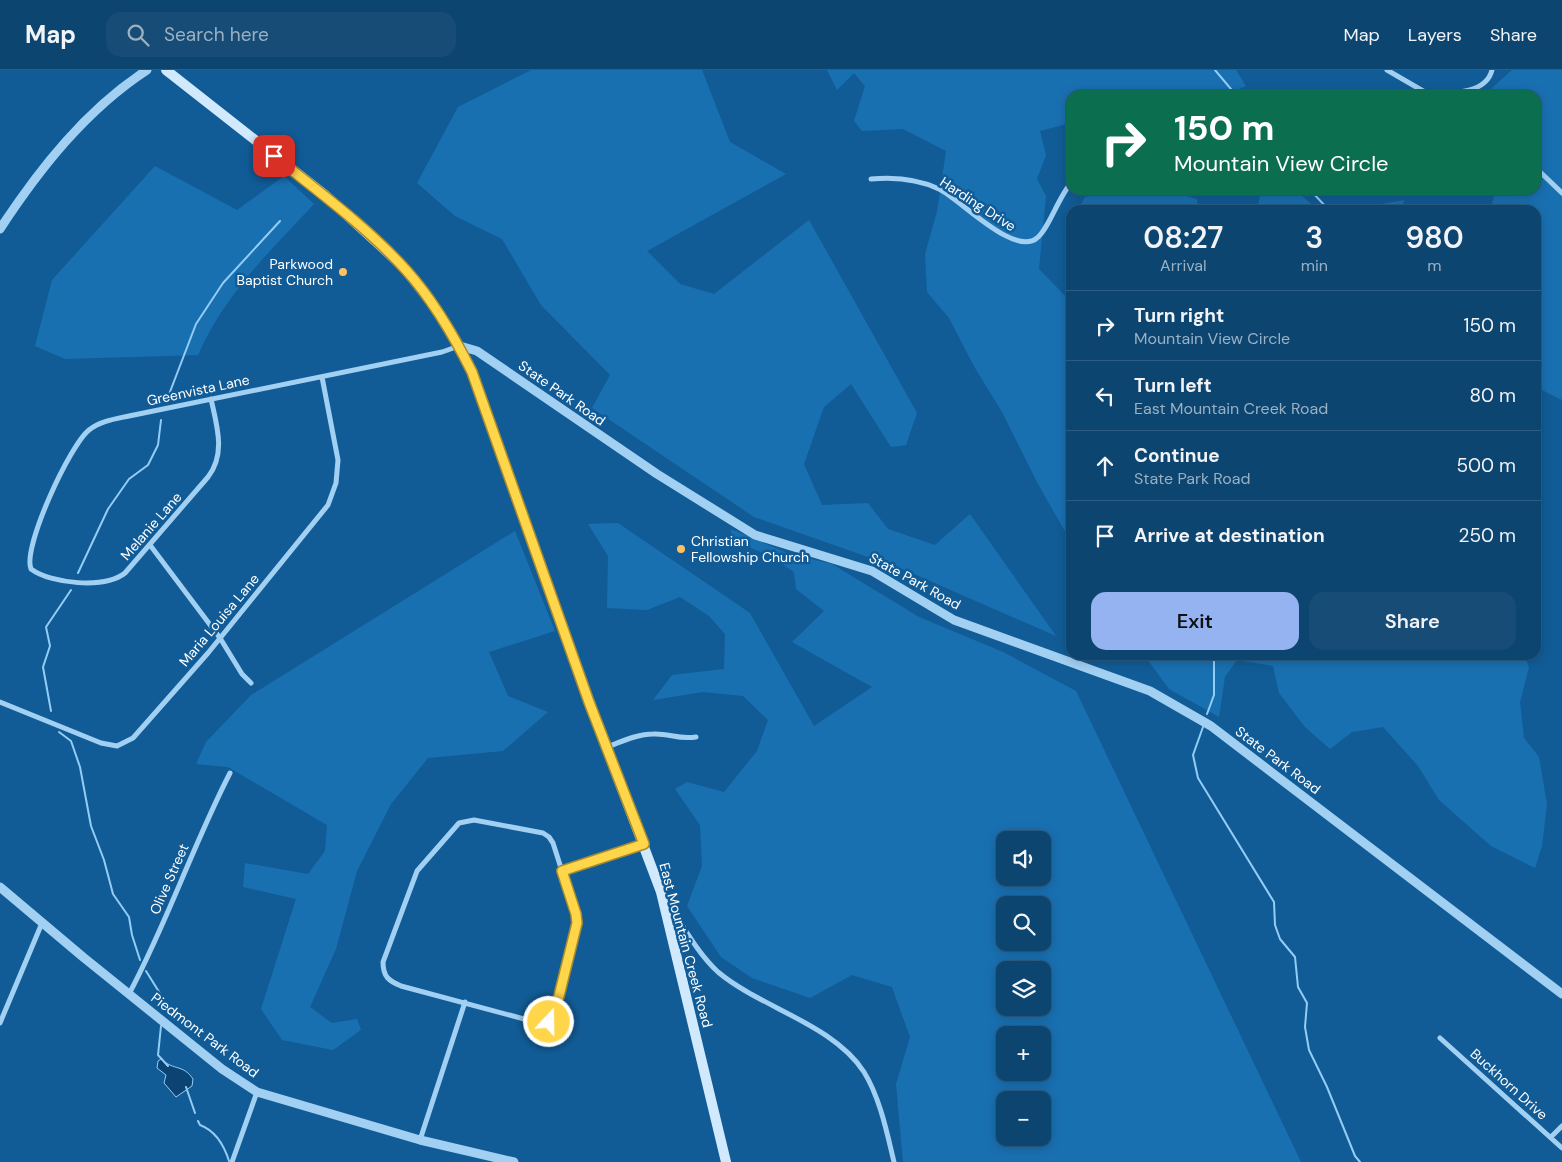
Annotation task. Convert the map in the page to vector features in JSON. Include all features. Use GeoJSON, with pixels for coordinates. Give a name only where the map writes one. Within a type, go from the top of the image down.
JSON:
{"type":"FeatureCollection","features":[{"type":"Feature","properties":{"kind":"main road"},"geometry":{"type":"LineString","coordinates":[[166,70],[324,195],[384,249],[424,292],[460,346]]}},
{"type":"Feature","properties":{"kind":"main road","name":"East Mountain Creek Road"},"geometry":{"type":"LineString","coordinates":[[460,346],[472,372],[606,748],[661,892],[726,1162]]}},
{"type":"Feature","properties":{"kind":"street"},"geometry":{"type":"LineString","coordinates":[[0,229],[79,125],[108,99],[147,70]]}},
{"type":"Feature","properties":{"kind":"street"},"geometry":{"type":"LineString","coordinates":[[1387,70],[1423,90]]}},
{"type":"Feature","properties":{"kind":"street"},"geometry":{"type":"LineString","coordinates":[[1461,90],[1479,86],[1488,80],[1492,70]]}},
{"type":"Feature","properties":{"kind":"street"},"geometry":{"type":"LineString","coordinates":[[1541,173],[1562,193]]}},
{"type":"Feature","properties":{"kind":"street","name":"Harding Drive"},"geometry":{"type":"LineString","coordinates":[[871,179],[908,181],[933,187],[950,196],[1009,238],[1025,243],[1033,241],[1040,236],[1059,198],[1066,189]]}},
{"type":"Feature","properties":{"kind":"street","name":"Greenvista Lane"},"geometry":{"type":"LineString","coordinates":[[29,565],[30,554],[52,490],[88,430],[104,422],[322,377],[460,346]]}},
{"type":"Feature","properties":{"kind":"street","name":"State Park Road"},"geometry":{"type":"LineString","coordinates":[[460,346],[477,351],[657,474],[755,535],[872,571],[954,620],[1126,682],[1187,711],[1211,726],[1560,989]]}},
{"type":"Feature","properties":{"kind":"street","name":"Maria Louisa Lane"},"geometry":{"type":"LineString","coordinates":[[0,702],[100,744],[121,745],[139,731],[220,638],[318,520],[331,499],[336,483],[338,460],[322,377]]}},
{"type":"Feature","properties":{"kind":"street","name":"Melanie Lane"},"geometry":{"type":"LineString","coordinates":[[29,565],[37,573],[50,578],[92,583],[108,582],[125,573],[208,478],[216,464],[219,445],[211,399]]}},
{"type":"Feature","properties":{"kind":"street"},"geometry":{"type":"LineString","coordinates":[[150,545],[220,638],[242,674],[251,683]]}},
{"type":"Feature","properties":{"kind":"street"},"geometry":{"type":"LineString","coordinates":[[606,748],[642,735],[655,734],[682,739],[696,737]]}},
{"type":"Feature","properties":{"kind":"street","name":"Olive Street"},"geometry":{"type":"LineString","coordinates":[[128,994],[143,967],[174,893],[230,773]]}},
{"type":"Feature","properties":{"kind":"street"},"geometry":{"type":"LineString","coordinates":[[470,820],[546,835],[553,843],[576,914],[577,923],[551,1021],[546,1024],[539,1023],[465,1002],[401,986],[390,981],[384,973],[383,962],[412,880],[421,864],[459,823],[470,820]]}},
{"type":"Feature","properties":{"kind":"street"},"geometry":{"type":"LineString","coordinates":[[562,871],[644,844]]}},
{"type":"Feature","properties":{"kind":"street","name":"Piedmont Park Road"},"geometry":{"type":"LineString","coordinates":[[0,887],[222,1070],[257,1092],[420,1140],[514,1162]]}},
{"type":"Feature","properties":{"kind":"street"},"geometry":{"type":"LineString","coordinates":[[661,892],[699,951],[717,971],[743,990],[825,1036],[857,1063],[870,1084],[894,1162]]}},
{"type":"Feature","properties":{"kind":"street"},"geometry":{"type":"LineString","coordinates":[[0,1023],[42,923]]}},
{"type":"Feature","properties":{"kind":"street"},"geometry":{"type":"LineString","coordinates":[[420,1140],[465,1002]]}},
{"type":"Feature","properties":{"kind":"street","name":"Buckhorn Drive"},"geometry":{"type":"LineString","coordinates":[[1440,1038],[1562,1148]]}},
{"type":"Feature","properties":{"kind":"street"},"geometry":{"type":"LineString","coordinates":[[232,1162],[257,1092]]}},
{"type":"Feature","properties":{"kind":"street"},"geometry":{"type":"LineString","coordinates":[[1551,1137],[1562,1126]]}},
{"type":"Feature","properties":{"kind":"shaded area"},"geometry":{"type":"Polygon","coordinates":[[[531,70],[702,70],[730,142],[786,174],[647,251],[680,284],[714,294],[809,220],[917,413],[906,445],[891,447],[851,384],[824,407],[804,464],[822,505],[868,503],[888,529],[935,545],[970,514],[1056,636],[905,570],[754,517],[592,408],[610,375],[541,305],[502,239],[455,216],[417,183],[458,107],[531,70]]]}},
{"type":"Feature","properties":{"kind":"shaded area"},"geometry":{"type":"Polygon","coordinates":[[[827,70],[1236,70],[1246,86],[1237,90],[1066,90],[1066,124],[1040,131],[1046,155],[1037,179],[1046,196],[1039,269],[1066,297],[1066,533],[1038,484],[1002,412],[975,368],[949,318],[927,292],[925,254],[937,212],[946,151],[903,129],[862,131],[854,121],[865,86],[854,73],[837,90],[827,70]]]}},
{"type":"Feature","properties":{"kind":"shaded area"},"geometry":{"type":"Polygon","coordinates":[[[1512,70],[1562,70],[1562,400],[1541,390],[1541,205],[1492,205],[1494,195],[1541,195],[1541,90],[1490,90],[1512,70]]]}},
{"type":"Feature","properties":{"kind":"shaded area"},"geometry":{"type":"Polygon","coordinates":[[[155,166],[237,210],[284,176],[314,204],[235,293],[209,333],[198,355],[65,359],[35,346],[52,280],[155,166]]]}},
{"type":"Feature","properties":{"kind":"shaded area"},"geometry":{"type":"Polygon","coordinates":[[[1095,195],[1183,195],[1197,199],[1198,205],[1081,205],[1085,197],[1095,195]]]}},
{"type":"Feature","properties":{"kind":"shaded area"},"geometry":{"type":"Polygon","coordinates":[[[1301,195],[1312,205],[1258,205],[1260,196],[1301,195]]]}},
{"type":"Feature","properties":{"kind":"shaded area"},"geometry":{"type":"Polygon","coordinates":[[[1404,200],[1403,205],[1376,205],[1404,200]]]}},
{"type":"Feature","properties":{"kind":"shaded area"},"geometry":{"type":"Polygon","coordinates":[[[618,523],[750,613],[814,726],[872,687],[792,642],[824,611],[796,589],[794,572],[772,557],[731,539],[731,529],[790,554],[832,564],[919,617],[1003,652],[1076,691],[1301,1162],[903,1162],[896,1084],[910,1037],[892,987],[852,975],[810,998],[752,978],[721,957],[687,906],[702,866],[700,825],[675,789],[687,782],[724,792],[757,751],[768,720],[743,696],[703,692],[653,700],[672,675],[724,669],[725,634],[709,616],[680,597],[647,610],[607,608],[608,556],[588,524],[618,523]]]}},
{"type":"Feature","properties":{"kind":"shaded area"},"geometry":{"type":"Polygon","coordinates":[[[515,531],[555,631],[489,652],[508,696],[548,712],[503,751],[428,758],[391,804],[357,871],[336,949],[310,1007],[332,1023],[357,1019],[361,1030],[333,1050],[282,1040],[261,1009],[296,899],[243,887],[245,863],[308,874],[325,851],[327,825],[228,767],[196,764],[206,742],[251,695],[515,531]]]}},
{"type":"Feature","properties":{"kind":"shaded area"},"geometry":{"type":"Polygon","coordinates":[[[1148,660],[1237,660],[1225,677],[1219,717],[1169,689],[1148,660]]]}},
{"type":"Feature","properties":{"kind":"shaded area"},"geometry":{"type":"Polygon","coordinates":[[[1237,660],[1526,660],[1529,667],[1520,702],[1524,738],[1539,757],[1547,804],[1542,846],[1535,868],[1491,846],[1439,800],[1418,766],[1383,727],[1352,732],[1330,749],[1305,727],[1279,693],[1273,666],[1237,660]]]}},
{"type":"Feature","properties":{"kind":"shaded area"},"geometry":{"type":"Polygon","coordinates":[[[161,1059],[170,1065],[186,1071],[193,1079],[192,1086],[176,1097],[164,1083],[166,1075],[157,1068],[158,1061],[161,1059]]]}},
{"type":"Feature","properties":{"kind":"waterway"},"geometry":{"type":"LineString","coordinates":[[1215,70],[1232,90]]}},
{"type":"Feature","properties":{"kind":"waterway"},"geometry":{"type":"LineString","coordinates":[[1315,195],[1324,205]]}},
{"type":"Feature","properties":{"kind":"waterway"},"geometry":{"type":"LineString","coordinates":[[168,397],[196,324],[223,283],[280,221]]}},
{"type":"Feature","properties":{"kind":"waterway"},"geometry":{"type":"LineString","coordinates":[[78,573],[108,509],[129,479],[148,465],[158,445],[161,420]]}},
{"type":"Feature","properties":{"kind":"waterway"},"geometry":{"type":"LineString","coordinates":[[51,711],[43,667],[50,646],[46,627],[71,590]]}},
{"type":"Feature","properties":{"kind":"waterway"},"geometry":{"type":"LineString","coordinates":[[1207,714],[1214,695],[1214,660]]}},
{"type":"Feature","properties":{"kind":"waterway"},"geometry":{"type":"LineString","coordinates":[[1203,727],[1193,755],[1198,778],[1274,902],[1275,925],[1280,939],[1295,957],[1298,987],[1307,1003],[1305,1027],[1309,1050],[1327,1087],[1355,1156],[1360,1162]]}},
{"type":"Feature","properties":{"kind":"waterway"},"geometry":{"type":"LineString","coordinates":[[59,732],[71,741],[80,767],[91,826],[104,860],[113,894],[129,917],[132,935],[140,960]]}},
{"type":"Feature","properties":{"kind":"waterway"},"geometry":{"type":"LineString","coordinates":[[146,971],[161,995],[164,1010]]}},
{"type":"Feature","properties":{"kind":"waterway"},"geometry":{"type":"LineString","coordinates":[[161,1026],[158,1055],[168,1066]]}},
{"type":"Feature","properties":{"kind":"waterway"},"geometry":{"type":"LineString","coordinates":[[186,1087],[195,1113]]}},
{"type":"Feature","properties":{"kind":"waterway"},"geometry":{"type":"LineString","coordinates":[[198,1121],[200,1125],[211,1131],[219,1139],[229,1161]]}},
{"type":"Feature","properties":{"kind":"place","name":"Parkwood Baptist Church"},"geometry":{"type":"Point","coordinates":[343,272]}},
{"type":"Feature","properties":{"kind":"place","name":"Christian Fellowship Church"},"geometry":{"type":"Point","coordinates":[681,549]}},
{"type":"Feature","properties":{"kind":"route"},"geometry":{"type":"LineString","coordinates":[[274,156],[324,195],[406,270],[434,306],[460,346],[472,372],[589,702],[644,844],[562,871],[576,914],[577,923],[557,1004],[549,1022]]}}]}
